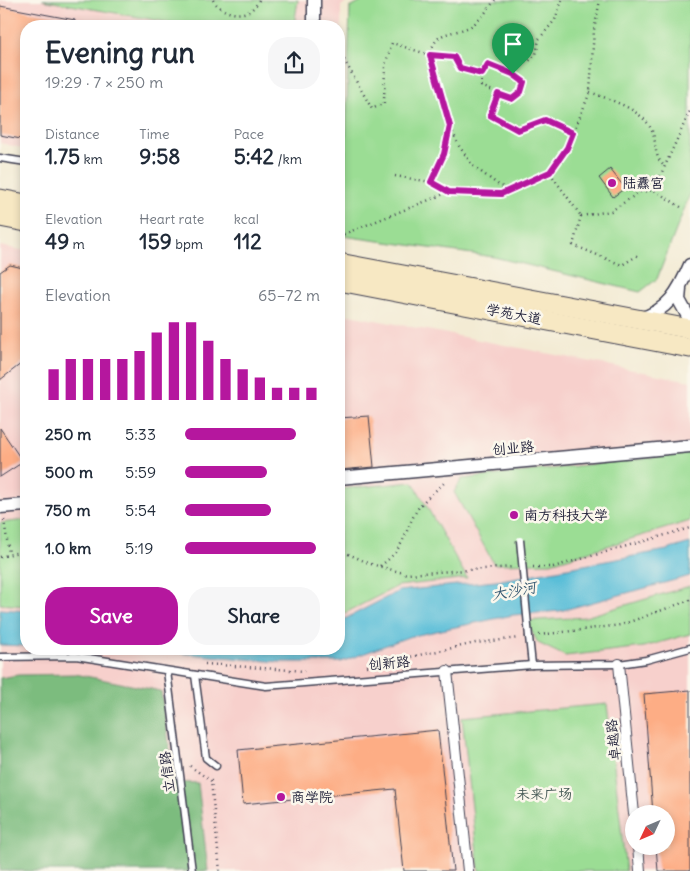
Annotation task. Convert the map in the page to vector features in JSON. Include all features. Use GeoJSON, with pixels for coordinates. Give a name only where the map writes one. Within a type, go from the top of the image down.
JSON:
{"type":"FeatureCollection","features":[{"type":"Feature","properties":{"kind":"main road"},"geometry":{"type":"LineString","coordinates":[[0,199],[20,203]]}},
{"type":"Feature","properties":{"kind":"main road"},"geometry":{"type":"LineString","coordinates":[[0,216],[20,221]]}},
{"type":"Feature","properties":{"kind":"main road","name":"学苑大道"},"geometry":{"type":"LineString","coordinates":[[345,268],[690,329]]}},
{"type":"Feature","properties":{"kind":"main road","name":"学苑大道"},"geometry":{"type":"LineString","coordinates":[[345,268],[690,348]]}},
{"type":"Feature","properties":{"kind":"street"},"geometry":{"type":"LineString","coordinates":[[314,0],[314,20]]}},
{"type":"Feature","properties":{"kind":"street"},"geometry":{"type":"LineString","coordinates":[[690,265],[680,289],[679,300],[690,320]]}},
{"type":"Feature","properties":{"kind":"street"},"geometry":{"type":"LineString","coordinates":[[637,320],[662,310],[680,289]]}},
{"type":"Feature","properties":{"kind":"street","name":"创业路"},"geometry":{"type":"LineString","coordinates":[[345,478],[690,446]]}},
{"type":"Feature","properties":{"kind":"street"},"geometry":{"type":"LineString","coordinates":[[1,507],[20,505]]}},
{"type":"Feature","properties":{"kind":"street","name":"卓越路"},"geometry":{"type":"LineString","coordinates":[[619,664],[633,805]]}},
{"type":"Feature","properties":{"kind":"street"},"geometry":{"type":"LineString","coordinates":[[447,671],[468,871]]}},
{"type":"Feature","properties":{"kind":"street"},"geometry":{"type":"LineString","coordinates":[[639,855],[640,871]]}},
{"type":"Feature","properties":{"kind":"lane"},"geometry":{"type":"LineString","coordinates":[[0,158],[20,161]]}},
{"type":"Feature","properties":{"kind":"lane"},"geometry":{"type":"LineString","coordinates":[[520,540],[532,665]]}},
{"type":"Feature","properties":{"kind":"lane","name":"创新路"},"geometry":{"type":"LineString","coordinates":[[0,657],[76,656],[266,686],[532,665],[619,664],[646,660],[690,648]]}},
{"type":"Feature","properties":{"kind":"lane","name":"立信路"},"geometry":{"type":"LineString","coordinates":[[168,670],[192,871]]}},
{"type":"Feature","properties":{"kind":"lane"},"geometry":{"type":"LineString","coordinates":[[196,675],[206,758],[216,766]]}},
{"type":"Feature","properties":{"kind":"path"},"geometry":{"type":"LineString","coordinates":[[213,0],[223,11],[236,14],[248,12],[259,0]]}},
{"type":"Feature","properties":{"kind":"path"},"geometry":{"type":"LineString","coordinates":[[495,0],[479,20],[470,26],[448,32],[437,39],[430,55],[450,126],[459,146],[473,166],[500,186],[513,189]]}},
{"type":"Feature","properties":{"kind":"path"},"geometry":{"type":"LineString","coordinates":[[513,74],[519,61],[528,61],[536,55],[539,39],[555,20],[562,0]]}},
{"type":"Feature","properties":{"kind":"path"},"geometry":{"type":"LineString","coordinates":[[345,234],[449,192],[501,194],[550,172],[567,148],[590,92],[594,30],[600,0]]}},
{"type":"Feature","properties":{"kind":"path"},"geometry":{"type":"LineString","coordinates":[[345,62],[372,109],[384,103],[385,65],[392,43],[430,55],[454,57],[460,68],[482,74]]}},
{"type":"Feature","properties":{"kind":"path"},"geometry":{"type":"LineString","coordinates":[[488,64],[513,74],[524,82],[521,92],[512,99],[481,86],[482,74],[488,64]]}},
{"type":"Feature","properties":{"kind":"path"},"geometry":{"type":"LineString","coordinates":[[590,92],[618,103],[637,114],[652,131],[658,160],[665,167]]}},
{"type":"Feature","properties":{"kind":"path"},"geometry":{"type":"LineString","coordinates":[[498,94],[490,115],[518,130],[545,120],[573,133]]}},
{"type":"Feature","properties":{"kind":"path"},"geometry":{"type":"LineString","coordinates":[[654,190],[690,111]]}},
{"type":"Feature","properties":{"kind":"path"},"geometry":{"type":"LineString","coordinates":[[431,182],[444,154],[450,126]]}},
{"type":"Feature","properties":{"kind":"path"},"geometry":{"type":"LineString","coordinates":[[550,172],[581,216]]}},
{"type":"Feature","properties":{"kind":"path"},"geometry":{"type":"LineString","coordinates":[[395,176],[431,182],[449,192]]}},
{"type":"Feature","properties":{"kind":"path"},"geometry":{"type":"LineString","coordinates":[[581,216],[611,211],[640,192],[654,190],[684,209]]}},
{"type":"Feature","properties":{"kind":"path"},"geometry":{"type":"LineString","coordinates":[[581,216],[573,245],[622,265],[640,254]]}},
{"type":"Feature","properties":{"kind":"path"},"geometry":{"type":"LineString","coordinates":[[380,566],[392,558],[404,541],[419,507],[460,468]]}},
{"type":"Feature","properties":{"kind":"path"},"geometry":{"type":"LineString","coordinates":[[1,507],[9,553]]}},
{"type":"Feature","properties":{"kind":"path"},"geometry":{"type":"LineString","coordinates":[[0,557],[20,551]]}},
{"type":"Feature","properties":{"kind":"path"},"geometry":{"type":"LineString","coordinates":[[362,667],[476,643],[621,625],[690,600]]}},
{"type":"Feature","properties":{"kind":"path"},"geometry":{"type":"LineString","coordinates":[[200,664],[315,672]]}},
{"type":"Feature","properties":{"kind":"path"},"geometry":{"type":"LineString","coordinates":[[178,758],[211,781],[220,871]]}},
{"type":"Feature","properties":{"kind":"shaded area"},"geometry":{"type":"Polygon","coordinates":[[[0,0],[351,0],[341,6],[341,20],[20,20],[20,148],[0,143],[0,0]]]}},
{"type":"Feature","properties":{"kind":"shaded area","name":"南方科技大学"},"geometry":{"type":"Polygon","coordinates":[[[0,246],[20,250],[20,655],[345,655],[345,314],[690,381],[690,871],[0,871],[0,246]]]}},
{"type":"Feature","properties":{"kind":"green space"},"geometry":{"type":"Polygon","coordinates":[[[42,0],[298,0],[295,20],[155,20],[42,0]]]}},
{"type":"Feature","properties":{"kind":"green space"},"geometry":{"type":"Polygon","coordinates":[[[365,0],[690,0],[690,194],[657,279],[640,292],[494,257],[345,236],[350,8],[365,0]]]}},
{"type":"Feature","properties":{"kind":"green space"},"geometry":{"type":"Polygon","coordinates":[[[690,453],[690,521],[551,563],[494,564],[454,492],[462,479],[690,453]]]}},
{"type":"Feature","properties":{"kind":"green space"},"geometry":{"type":"Polygon","coordinates":[[[413,482],[467,578],[398,586],[345,613],[345,488],[413,482]]]}},
{"type":"Feature","properties":{"kind":"green space"},"geometry":{"type":"Polygon","coordinates":[[[20,521],[20,606],[0,604],[0,523],[20,521]]]}},
{"type":"Feature","properties":{"kind":"green space"},"geometry":{"type":"Polygon","coordinates":[[[690,586],[690,634],[644,647],[565,656],[538,643],[526,621],[585,617],[690,586]]]}},
{"type":"Feature","properties":{"kind":"green space"},"geometry":{"type":"Polygon","coordinates":[[[75,674],[161,691],[175,782],[198,783],[208,871],[0,871],[0,678],[18,675],[75,674]]]}},
{"type":"Feature","properties":{"kind":"green space","name":"未来广场"},"geometry":{"type":"Polygon","coordinates":[[[607,704],[626,871],[479,871],[462,717],[607,704]]]}},
{"type":"Feature","properties":{"kind":"water","name":"大沙河"},"geometry":{"type":"Polygon","coordinates":[[[690,543],[690,576],[560,611],[513,615],[408,637],[341,662],[280,662],[199,655],[345,655],[345,619],[399,591],[496,581],[667,550],[690,543]]]}},
{"type":"Feature","properties":{"kind":"water"},"geometry":{"type":"Polygon","coordinates":[[[0,609],[20,611],[20,646],[0,645],[0,609]]]}},
{"type":"Feature","properties":{"kind":"building"},"geometry":{"type":"Polygon","coordinates":[[[0,6],[75,20],[20,20],[20,139],[0,135],[0,6]]]}},
{"type":"Feature","properties":{"kind":"building","name":"陆纛宫"},"geometry":{"type":"Polygon","coordinates":[[[610,169],[625,188],[613,197],[599,178],[610,169]]]}},
{"type":"Feature","properties":{"kind":"building"},"geometry":{"type":"Polygon","coordinates":[[[10,265],[20,267],[20,365],[0,380],[0,272],[10,265]]]}},
{"type":"Feature","properties":{"kind":"building"},"geometry":{"type":"Polygon","coordinates":[[[369,416],[374,467],[345,469],[345,418],[369,416]]]}},
{"type":"Feature","properties":{"kind":"building"},"geometry":{"type":"Polygon","coordinates":[[[0,428],[20,458],[20,464],[0,477],[0,428]]]}},
{"type":"Feature","properties":{"kind":"building"},"geometry":{"type":"Polygon","coordinates":[[[690,690],[690,871],[658,871],[657,855],[675,855],[675,805],[652,805],[644,694],[690,690]]]}},
{"type":"Feature","properties":{"kind":"building","name":"商学院"},"geometry":{"type":"Polygon","coordinates":[[[438,730],[453,871],[404,871],[395,789],[243,804],[238,750],[438,730]]]}},
{"type":"Feature","properties":{"kind":"place","name":"陆纛宫"},"geometry":{"type":"Point","coordinates":[612,183]}},
{"type":"Feature","properties":{"kind":"place","name":"南方科技大学"},"geometry":{"type":"Point","coordinates":[514,515]}},
{"type":"Feature","properties":{"kind":"place","name":"商学院"},"geometry":{"type":"Point","coordinates":[281,797]}},
{"type":"Feature","properties":{"kind":"route"},"geometry":{"type":"LineString","coordinates":[[430,55],[454,57],[460,68],[482,74],[488,64],[513,74],[524,82],[521,92],[512,99],[498,94],[490,115],[518,130],[545,120],[573,133],[567,148],[558,162],[550,172],[501,194],[449,192],[431,182],[444,154],[450,126],[430,55]]}}]}
